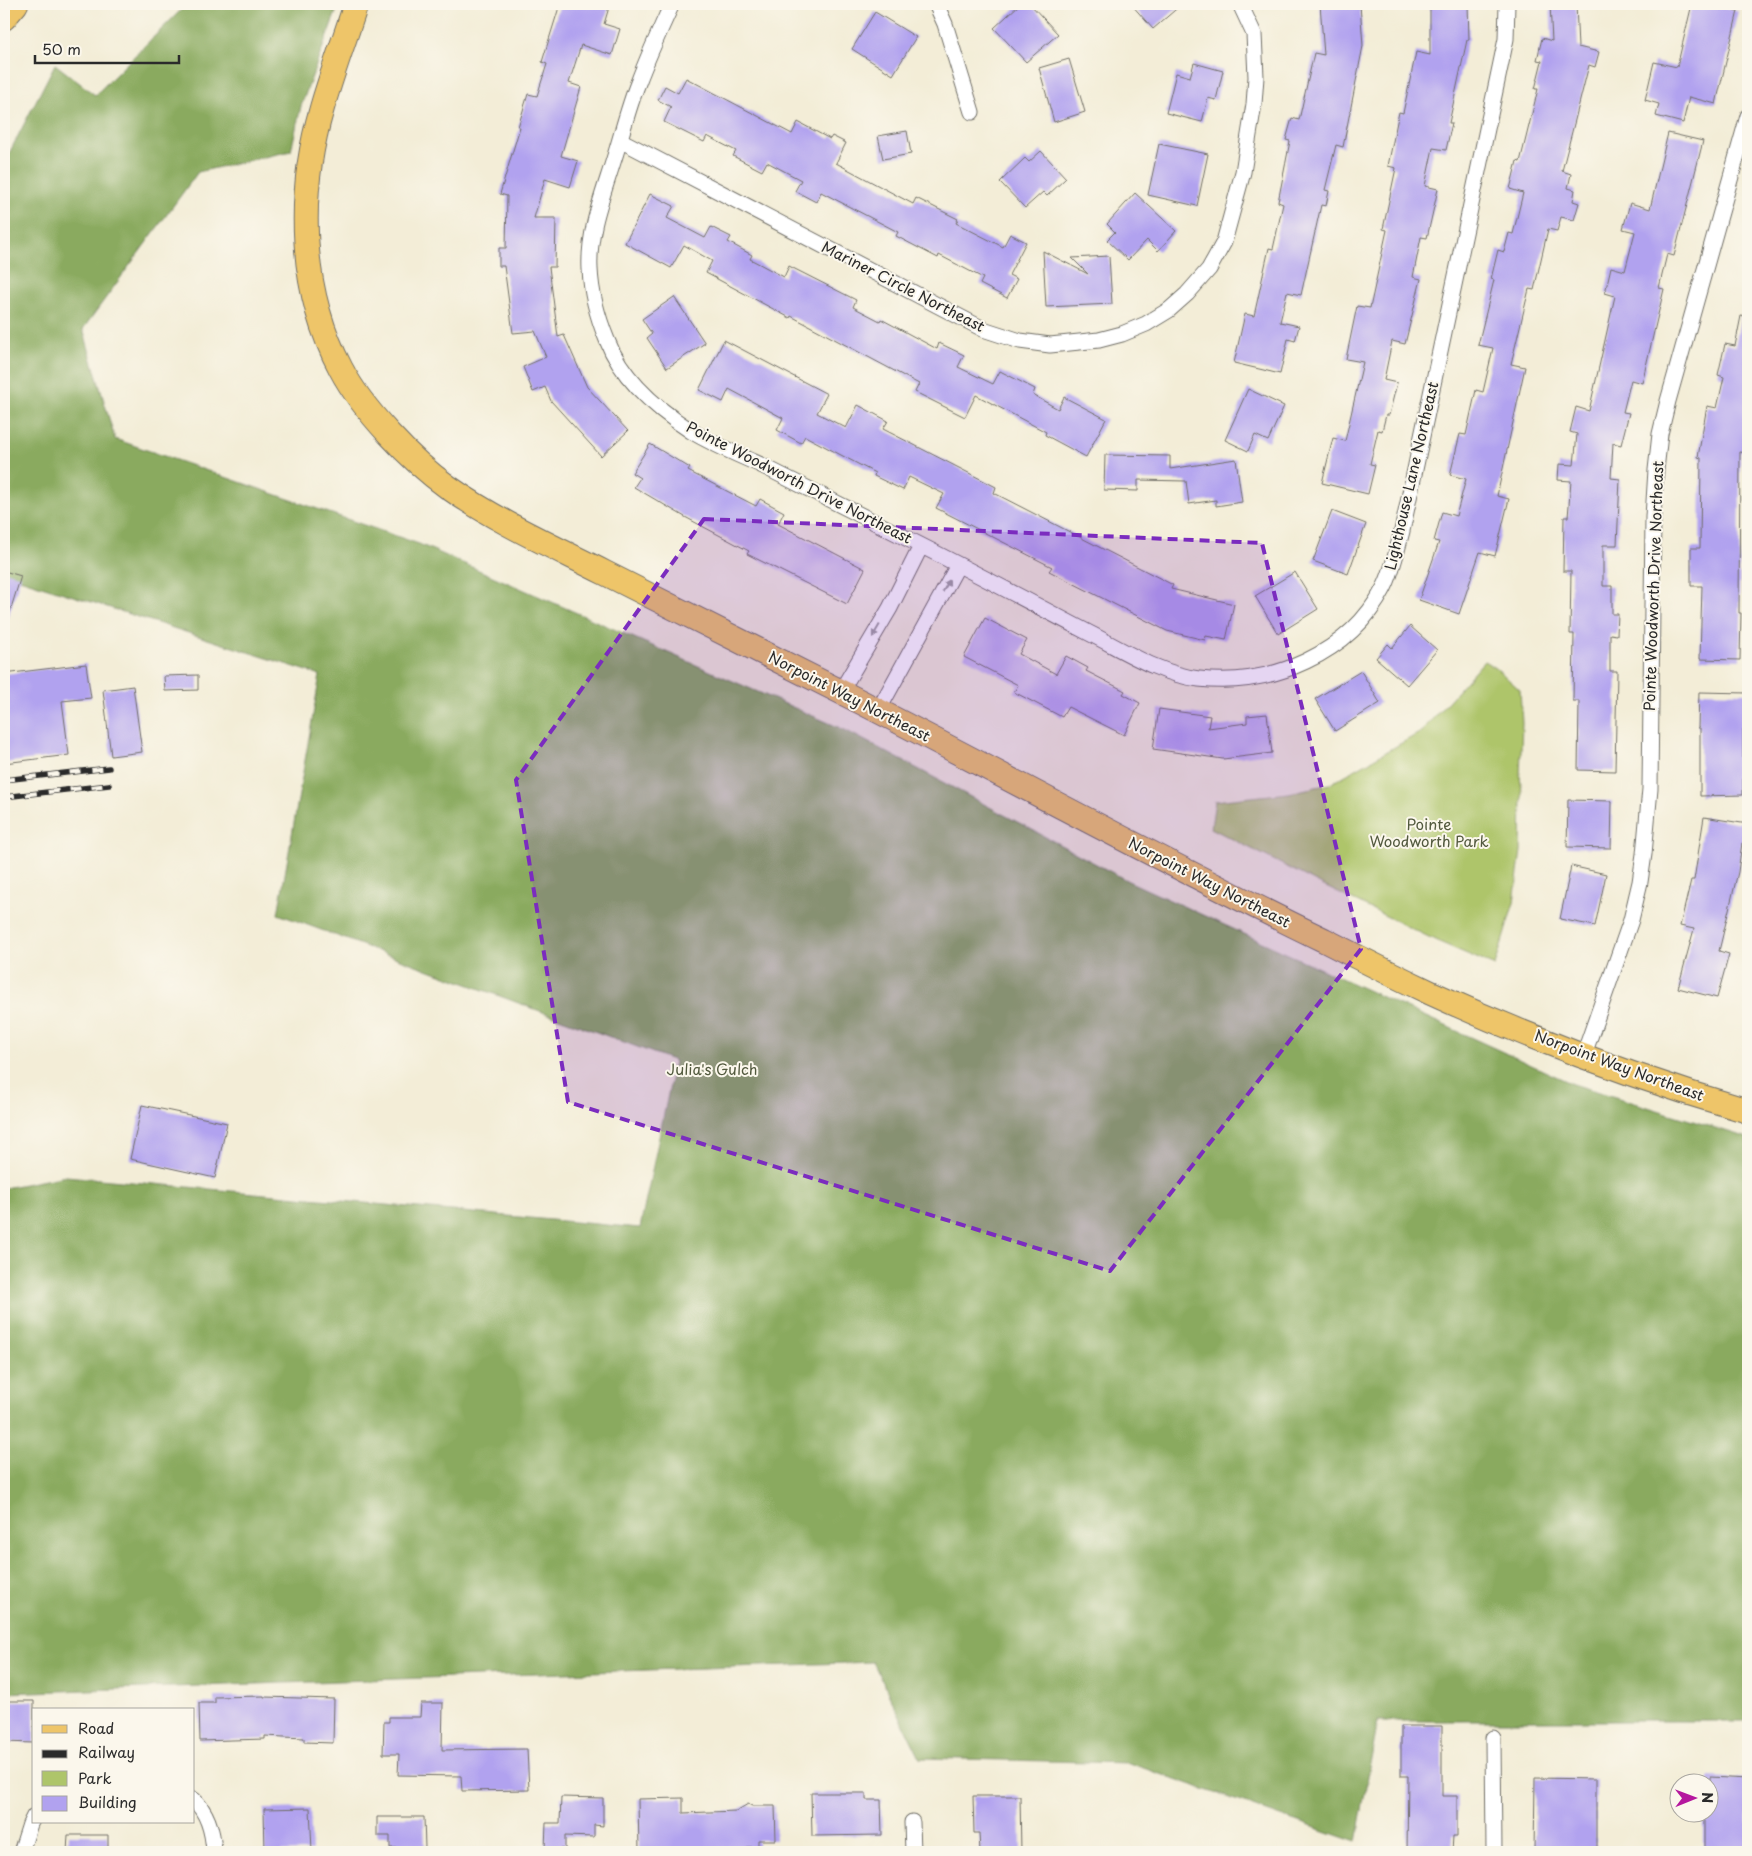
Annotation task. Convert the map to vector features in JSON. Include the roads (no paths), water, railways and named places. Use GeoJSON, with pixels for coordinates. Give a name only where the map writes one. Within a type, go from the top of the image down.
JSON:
{"type":"FeatureCollection","features":[{"type":"Feature","properties":{"kind":"main road"},"geometry":{"type":"LineString","coordinates":[[4,18],[16,4]]}},
{"type":"Feature","properties":{"kind":"main road","name":"Norpoint Way Northeast"},"geometry":{"type":"LineString","coordinates":[[356,4],[321,111],[311,153],[305,199],[306,244],[313,290],[325,335],[342,372],[367,408],[395,439],[449,488],[516,528],[841,691],[1153,855],[1433,994],[1583,1057],[1748,1111]]}},
{"type":"Feature","properties":{"kind":"street","name":"Pointe Woodworth Drive Northeast"},"geometry":{"type":"LineString","coordinates":[[672,4],[637,86],[598,211],[591,240],[590,270],[595,304],[608,343],[624,372],[649,399],[692,431],[958,565]]}},
{"type":"Feature","properties":{"kind":"street"},"geometry":{"type":"LineString","coordinates":[[936,4],[945,24],[972,112]]}},
{"type":"Feature","properties":{"kind":"street","name":"Mariner Circle Northeast"},"geometry":{"type":"LineString","coordinates":[[620,140],[983,329],[1020,341],[1050,345],[1099,340],[1122,334],[1146,324],[1169,310],[1187,294],[1209,269],[1224,242],[1243,172],[1254,104],[1256,77],[1254,34],[1240,4]]}},
{"type":"Feature","properties":{"kind":"street","name":"Lighthouse Lane Northeast"},"geometry":{"type":"LineString","coordinates":[[958,565],[1159,668],[1199,679],[1230,679],[1275,673],[1322,654],[1342,640],[1361,622],[1385,586],[1393,566],[1402,531],[1506,39],[1507,4]]}},
{"type":"Feature","properties":{"kind":"street","name":"Pointe Woodworth Drive Northeast"},"geometry":{"type":"LineString","coordinates":[[1583,1057],[1631,920],[1644,854],[1650,789],[1653,517],[1660,434],[1748,116]]}},
{"type":"Feature","properties":{"kind":"street"},"geometry":{"type":"LineString","coordinates":[[841,691],[890,608],[922,546]]}},
{"type":"Feature","properties":{"kind":"street"},"geometry":{"type":"LineString","coordinates":[[878,710],[958,565]]}},
{"type":"Feature","properties":{"kind":"street"},"geometry":{"type":"LineString","coordinates":[[1493,1738],[1494,1852]]}},
{"type":"Feature","properties":{"kind":"street"},"geometry":{"type":"LineString","coordinates":[[198,1803],[209,1825],[214,1842],[214,1852]]}},
{"type":"Feature","properties":{"kind":"street"},"geometry":{"type":"LineString","coordinates":[[21,1852],[32,1820]]}},
{"type":"Feature","properties":{"kind":"street"},"geometry":{"type":"LineString","coordinates":[[912,1822],[913,1852]]}},
{"type":"Feature","properties":{"kind":"railway"},"geometry":{"type":"LineString","coordinates":[[4,780],[109,768]]}},
{"type":"Feature","properties":{"kind":"railway"},"geometry":{"type":"LineString","coordinates":[[4,797],[109,785]]}},
{"type":"Feature","properties":{"kind":"park label","name":"Pointe Woodworth Park"},"geometry":{"type":"Point","coordinates":[1429,834]}},
{"type":"Feature","properties":{"kind":"park label","name":"Julia's Gulch"},"geometry":{"type":"Point","coordinates":[712,1070]}}]}
